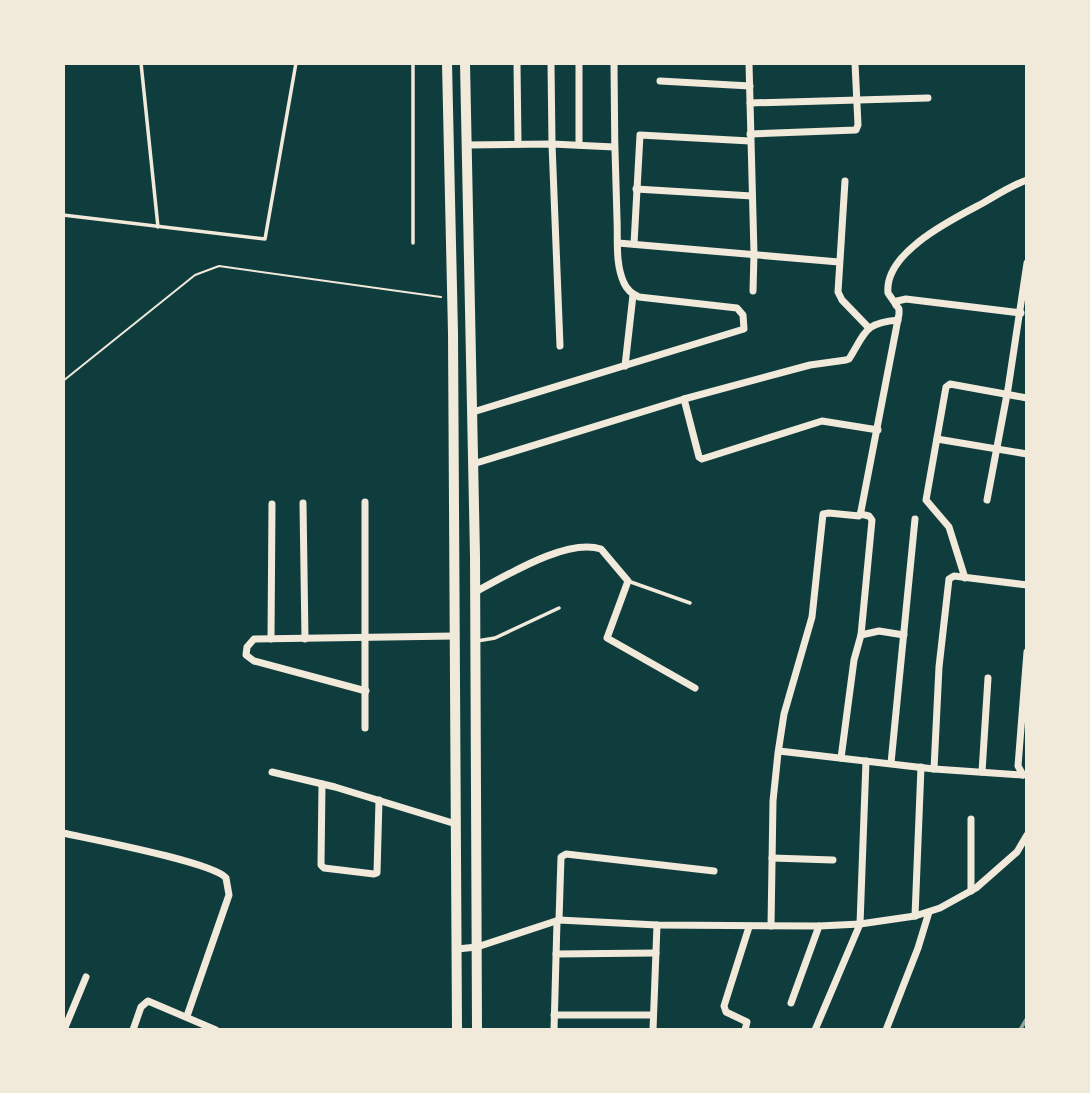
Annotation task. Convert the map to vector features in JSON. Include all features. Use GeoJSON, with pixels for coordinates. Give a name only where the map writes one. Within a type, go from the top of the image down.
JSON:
{"type":"FeatureCollection","features":[{"type":"Feature","properties":{"kind":"main road"},"geometry":{"type":"LineString","coordinates":[[447,63],[452,298],[457,1030]]}},
{"type":"Feature","properties":{"kind":"main road"},"geometry":{"type":"LineString","coordinates":[[465,63],[475,592],[477,1030]]}},
{"type":"Feature","properties":{"kind":"street"},"geometry":{"type":"LineString","coordinates":[[517,63],[518,144]]}},
{"type":"Feature","properties":{"kind":"street"},"geometry":{"type":"LineString","coordinates":[[551,63],[560,346]]}},
{"type":"Feature","properties":{"kind":"street"},"geometry":{"type":"LineString","coordinates":[[579,63],[579,145]]}},
{"type":"Feature","properties":{"kind":"street"},"geometry":{"type":"LineString","coordinates":[[614,63],[614,147],[620,270],[624,283],[633,295],[625,366]]}},
{"type":"Feature","properties":{"kind":"street"},"geometry":{"type":"LineString","coordinates":[[749,63],[753,291]]}},
{"type":"Feature","properties":{"kind":"street"},"geometry":{"type":"LineString","coordinates":[[634,244],[640,135],[750,137],[852,132],[858,125],[855,63]]}},
{"type":"Feature","properties":{"kind":"street"},"geometry":{"type":"LineString","coordinates":[[660,81],[750,86]]}},
{"type":"Feature","properties":{"kind":"street"},"geometry":{"type":"LineString","coordinates":[[750,103],[928,98]]}},
{"type":"Feature","properties":{"kind":"street"},"geometry":{"type":"LineString","coordinates":[[467,145],[552,144],[614,147]]}},
{"type":"Feature","properties":{"kind":"street"},"geometry":{"type":"LineString","coordinates":[[860,514],[898,320],[899,309],[888,293],[892,271],[900,260],[941,225],[1027,180]]}},
{"type":"Feature","properties":{"kind":"street"},"geometry":{"type":"LineString","coordinates":[[845,181],[837,287],[839,296],[869,328]]}},
{"type":"Feature","properties":{"kind":"street"},"geometry":{"type":"LineString","coordinates":[[636,189],[752,195]]}},
{"type":"Feature","properties":{"kind":"street"},"geometry":{"type":"LineString","coordinates":[[618,243],[839,262]]}},
{"type":"Feature","properties":{"kind":"street"},"geometry":{"type":"LineString","coordinates":[[987,500],[1021,313],[1027,263]]}},
{"type":"Feature","properties":{"kind":"street"},"geometry":{"type":"LineString","coordinates":[[472,412],[742,331],[745,325],[743,315],[737,308],[633,295]]}},
{"type":"Feature","properties":{"kind":"street"},"geometry":{"type":"LineString","coordinates":[[896,305],[897,301],[906,299],[1021,313]]}},
{"type":"Feature","properties":{"kind":"street"},"geometry":{"type":"LineString","coordinates":[[473,464],[684,400],[810,365],[849,359],[869,328],[879,321],[898,320]]}},
{"type":"Feature","properties":{"kind":"street"},"geometry":{"type":"LineString","coordinates":[[965,578],[949,527],[926,500],[947,384],[1027,398]]}},
{"type":"Feature","properties":{"kind":"street"},"geometry":{"type":"LineString","coordinates":[[684,400],[699,457],[702,459],[822,421],[878,430]]}},
{"type":"Feature","properties":{"kind":"street"},"geometry":{"type":"LineString","coordinates":[[937,439],[1027,454]]}},
{"type":"Feature","properties":{"kind":"street"},"geometry":{"type":"LineString","coordinates":[[365,502],[365,728]]}},
{"type":"Feature","properties":{"kind":"street"},"geometry":{"type":"LineString","coordinates":[[303,503],[304,639]]}},
{"type":"Feature","properties":{"kind":"street"},"geometry":{"type":"LineString","coordinates":[[271,639],[272,504]]}},
{"type":"Feature","properties":{"kind":"street"},"geometry":{"type":"LineString","coordinates":[[771,926],[773,801],[784,715],[812,617],[822,514],[829,513],[856,516],[860,514],[869,516],[872,520],[861,635],[841,758]]}},
{"type":"Feature","properties":{"kind":"street"},"geometry":{"type":"LineString","coordinates":[[891,764],[915,519]]}},
{"type":"Feature","properties":{"kind":"street"},"geometry":{"type":"LineString","coordinates":[[475,592],[546,555],[576,549],[601,549],[628,581],[607,638],[695,688]]}},
{"type":"Feature","properties":{"kind":"street"},"geometry":{"type":"LineString","coordinates":[[934,769],[939,667],[947,584],[954,576],[1027,585]]}},
{"type":"Feature","properties":{"kind":"street"},"geometry":{"type":"LineString","coordinates":[[861,635],[879,631],[904,635]]}},
{"type":"Feature","properties":{"kind":"street"},"geometry":{"type":"LineString","coordinates":[[366,691],[249,659],[246,655],[250,642],[254,639],[455,636]]}},
{"type":"Feature","properties":{"kind":"street"},"geometry":{"type":"LineString","coordinates":[[1025,776],[1018,766],[1027,652]]}},
{"type":"Feature","properties":{"kind":"street"},"geometry":{"type":"LineString","coordinates":[[982,772],[988,678]]}},
{"type":"Feature","properties":{"kind":"street"},"geometry":{"type":"LineString","coordinates":[[779,751],[934,769],[1025,776]]}},
{"type":"Feature","properties":{"kind":"street"},"geometry":{"type":"LineString","coordinates":[[815,1030],[860,924],[866,761]]}},
{"type":"Feature","properties":{"kind":"street"},"geometry":{"type":"LineString","coordinates":[[915,916],[921,767]]}},
{"type":"Feature","properties":{"kind":"street"},"geometry":{"type":"LineString","coordinates":[[272,772],[379,800],[456,824]]}},
{"type":"Feature","properties":{"kind":"street"},"geometry":{"type":"LineString","coordinates":[[322,784],[321,865],[324,868],[377,873],[379,800]]}},
{"type":"Feature","properties":{"kind":"street"},"geometry":{"type":"LineString","coordinates":[[971,819],[971,891]]}},
{"type":"Feature","properties":{"kind":"street"},"geometry":{"type":"LineString","coordinates":[[63,833],[142,850],[215,870],[226,878],[229,895],[187,1016]]}},
{"type":"Feature","properties":{"kind":"street"},"geometry":{"type":"LineString","coordinates":[[457,949],[477,947],[558,921],[749,927],[860,924],[915,916],[971,891],[1017,852],[1027,835]]}},
{"type":"Feature","properties":{"kind":"street"},"geometry":{"type":"LineString","coordinates":[[554,1030],[561,857],[566,854],[714,871]]}},
{"type":"Feature","properties":{"kind":"street"},"geometry":{"type":"LineString","coordinates":[[772,858],[833,860]]}},
{"type":"Feature","properties":{"kind":"street"},"geometry":{"type":"LineString","coordinates":[[886,1030],[929,912]]}},
{"type":"Feature","properties":{"kind":"street"},"geometry":{"type":"LineString","coordinates":[[653,1030],[657,925]]}},
{"type":"Feature","properties":{"kind":"street"},"geometry":{"type":"LineString","coordinates":[[791,1003],[819,926]]}},
{"type":"Feature","properties":{"kind":"street"},"geometry":{"type":"LineString","coordinates":[[745,1030],[747,1022],[726,1012],[724,1006],[749,927]]}},
{"type":"Feature","properties":{"kind":"street"},"geometry":{"type":"LineString","coordinates":[[556,954],[656,953]]}},
{"type":"Feature","properties":{"kind":"street"},"geometry":{"type":"LineString","coordinates":[[64,1030],[86,977]]}},
{"type":"Feature","properties":{"kind":"street"},"geometry":{"type":"LineString","coordinates":[[136,1029],[141,1007],[148,1001],[216,1030]]}},
{"type":"Feature","properties":{"kind":"street"},"geometry":{"type":"LineString","coordinates":[[554,1015],[653,1015]]}},
{"type":"Feature","properties":{"kind":"lane"},"geometry":{"type":"LineString","coordinates":[[141,63],[158,227]]}},
{"type":"Feature","properties":{"kind":"lane"},"geometry":{"type":"LineString","coordinates":[[63,215],[265,239],[296,63]]}},
{"type":"Feature","properties":{"kind":"lane"},"geometry":{"type":"LineString","coordinates":[[412,63],[413,243]]}},
{"type":"Feature","properties":{"kind":"lane"},"geometry":{"type":"LineString","coordinates":[[628,581],[690,603]]}},
{"type":"Feature","properties":{"kind":"lane"},"geometry":{"type":"LineString","coordinates":[[475,642],[495,638],[559,608]]}},
{"type":"Feature","properties":{"kind":"path"},"geometry":{"type":"LineString","coordinates":[[63,381],[195,275],[219,266],[452,298]]}},
{"type":"Feature","properties":{"kind":"railway"},"geometry":{"type":"LineString","coordinates":[[1020,1030],[1027,1018]]}}]}
